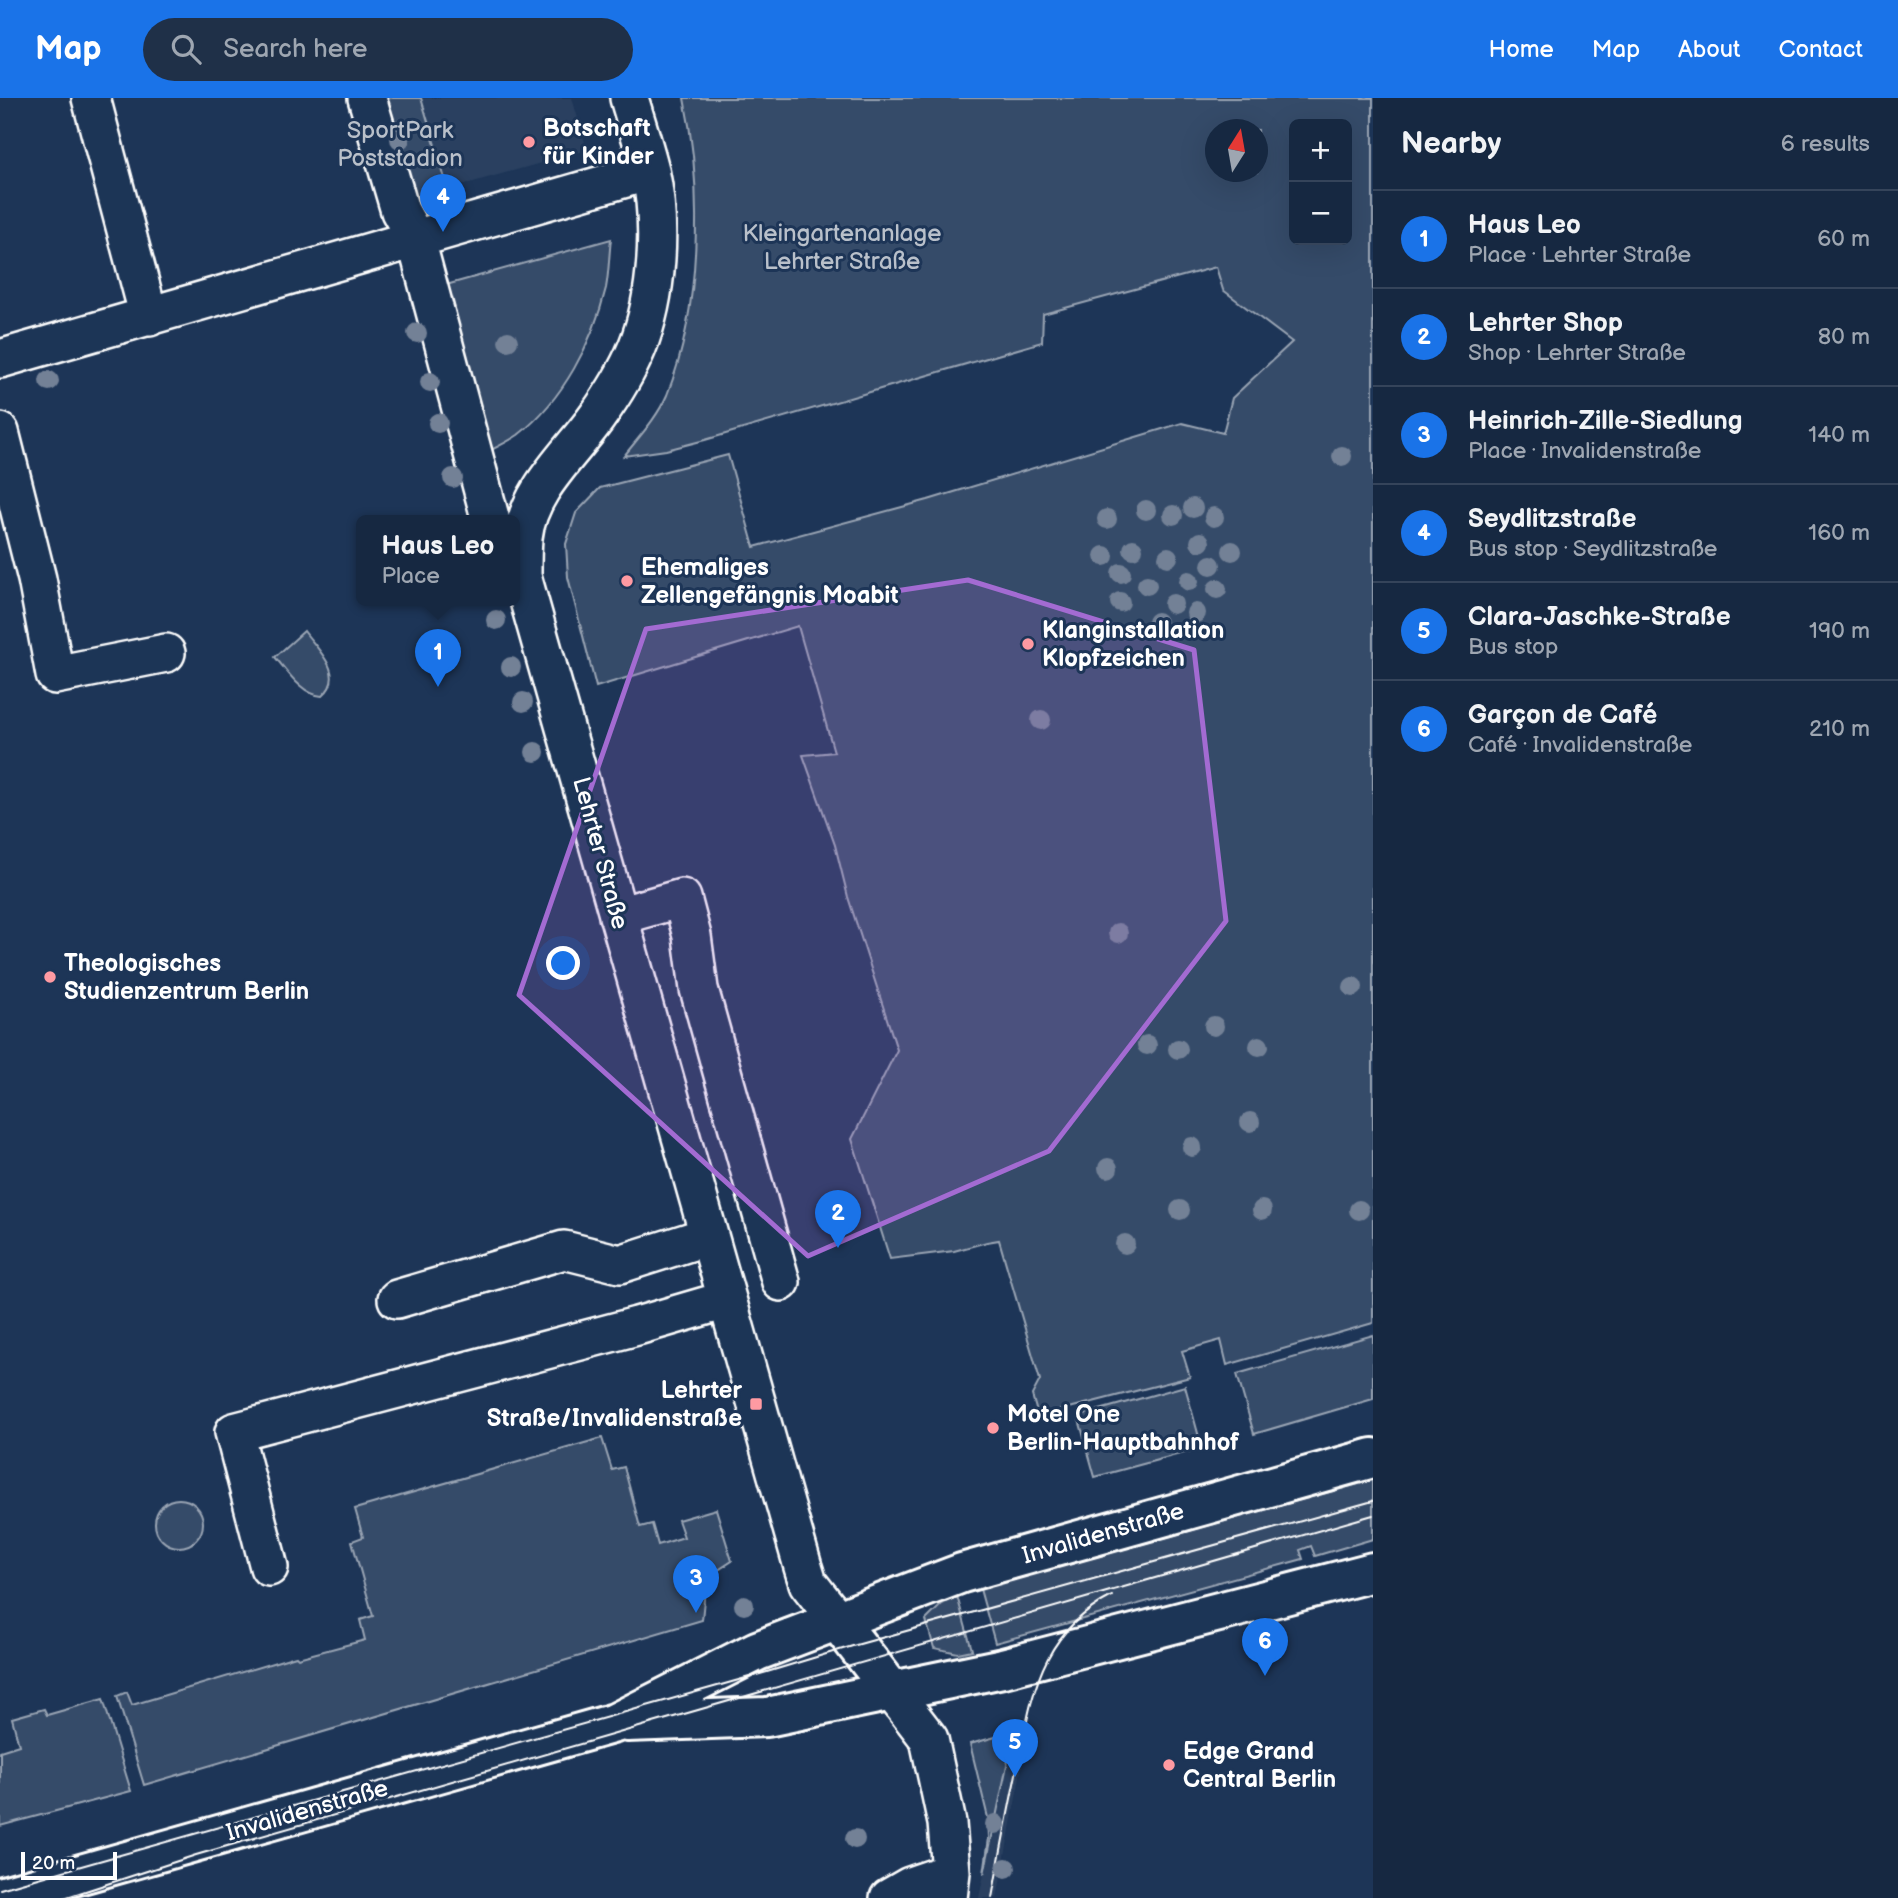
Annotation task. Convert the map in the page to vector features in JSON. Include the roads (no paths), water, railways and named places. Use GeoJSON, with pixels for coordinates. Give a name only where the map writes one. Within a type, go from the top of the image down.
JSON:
{"type":"FeatureCollection","features":[{"type":"Feature","properties":{"kind":"main road","name":"Invalidenstraße"},"geometry":{"type":"LineString","coordinates":[[0,1897],[46,1891],[615,1723],[757,1651],[962,1573],[1373,1458]]}},
{"type":"Feature","properties":{"kind":"main road","name":"Invalidenstraße"},"geometry":{"type":"LineString","coordinates":[[615,1723],[767,1717],[1003,1668],[1373,1572]]}},
{"type":"Feature","properties":{"kind":"main road"},"geometry":{"type":"LineString","coordinates":[[837,1620],[892,1691]]}},
{"type":"Feature","properties":{"kind":"street"},"geometry":{"type":"LineString","coordinates":[[91,98],[149,317]]}},
{"type":"Feature","properties":{"kind":"street"},"geometry":{"type":"LineString","coordinates":[[367,98],[400,211],[416,240],[489,515]]}},
{"type":"Feature","properties":{"kind":"street","name":"Lehrter Straße"},"geometry":{"type":"LineString","coordinates":[[520,562],[523,536],[538,494],[598,415],[626,371],[646,320],[657,252],[656,212],[650,171],[629,98]]}},
{"type":"Feature","properties":{"kind":"street"},"geometry":{"type":"LineString","coordinates":[[0,359],[650,171]]}},
{"type":"Feature","properties":{"kind":"street"},"geometry":{"type":"LineString","coordinates":[[0,432],[37,579],[55,675],[166,653]]}},
{"type":"Feature","properties":{"kind":"street","name":"Lehrter Straße"},"geometry":{"type":"LineString","coordinates":[[520,573],[808,1583],[837,1620]]}},
{"type":"Feature","properties":{"kind":"street"},"geometry":{"type":"LineString","coordinates":[[618,916],[682,898],[692,936],[699,989],[781,1282]]}},
{"type":"Feature","properties":{"kind":"street"},"geometry":{"type":"LineString","coordinates":[[397,1299],[565,1251],[620,1264],[708,1236]]}},
{"type":"Feature","properties":{"kind":"street"},"geometry":{"type":"LineString","coordinates":[[269,1567],[234,1432],[726,1300]]}},
{"type":"Feature","properties":{"kind":"street"},"geometry":{"type":"LineString","coordinates":[[889,1898],[910,1886],[949,1885],[947,1823],[929,1739],[892,1691]]}},
{"type":"Feature","properties":{"kind":"tram line"},"geometry":{"type":"LineString","coordinates":[[0,1889],[1373,1501]]}},
{"type":"Feature","properties":{"kind":"tram line"},"geometry":{"type":"LineString","coordinates":[[64,1898],[196,1855],[1373,1515]]}},
{"type":"Feature","properties":{"kind":"tram line"},"geometry":{"type":"LineString","coordinates":[[992,1898],[1009,1806],[1038,1680],[1048,1658],[1067,1630],[1112,1596]]}},
{"type":"Feature","properties":{"kind":"place","name":"Botschaft für Kinder"},"geometry":{"type":"Point","coordinates":[529,142]}},
{"type":"Feature","properties":{"kind":"place","name":"Seydlitzstraße"},"geometry":{"type":"Point","coordinates":[443,232]}},
{"type":"Feature","properties":{"kind":"place","name":"Ehemaliges Zellengefängnis Moabit"},"geometry":{"type":"Point","coordinates":[627,581]}},
{"type":"Feature","properties":{"kind":"place","name":"Klanginstallation Klopfzeichen"},"geometry":{"type":"Point","coordinates":[1028,644]}},
{"type":"Feature","properties":{"kind":"place","name":"Haus Leo"},"geometry":{"type":"Point","coordinates":[438,687]}},
{"type":"Feature","properties":{"kind":"place","name":"Theologisches Studienzentrum Berlin"},"geometry":{"type":"Point","coordinates":[50,977]}},
{"type":"Feature","properties":{"kind":"place","name":"Lehrter Shop"},"geometry":{"type":"Point","coordinates":[838,1248]}},
{"type":"Feature","properties":{"kind":"place","name":"Lehrter Straße/Invalidenstraße"},"geometry":{"type":"Point","coordinates":[756,1404]}},
{"type":"Feature","properties":{"kind":"place","name":"Motel One Berlin-Hauptbahnhof"},"geometry":{"type":"Point","coordinates":[993,1428]}},
{"type":"Feature","properties":{"kind":"place","name":"Heinrich-Zille-Siedlung"},"geometry":{"type":"Point","coordinates":[696,1613]}},
{"type":"Feature","properties":{"kind":"place","name":"Garçon de Café"},"geometry":{"type":"Point","coordinates":[1265,1676]}},
{"type":"Feature","properties":{"kind":"place","name":"Edge Grand Central Berlin"},"geometry":{"type":"Point","coordinates":[1169,1765]}},
{"type":"Feature","properties":{"kind":"place","name":"Clara-Jaschke-Straße"},"geometry":{"type":"Point","coordinates":[1015,1777]}},
{"type":"Feature","properties":{"kind":"park label","name":"SportPark Poststadion"},"geometry":{"type":"Point","coordinates":[400,144]}},
{"type":"Feature","properties":{"kind":"park label","name":"Kleingartenanlage Lehrter Straße"},"geometry":{"type":"Point","coordinates":[842,247]}}]}
